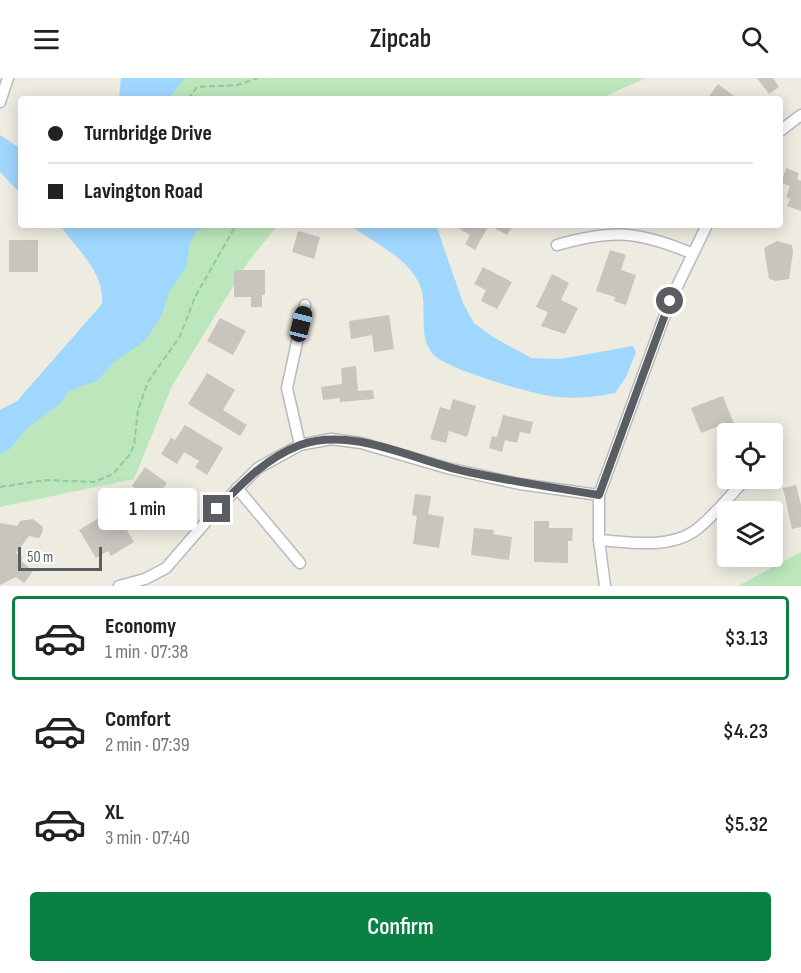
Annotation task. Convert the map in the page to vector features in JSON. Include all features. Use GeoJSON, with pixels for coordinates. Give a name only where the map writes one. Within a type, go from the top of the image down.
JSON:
{"type":"FeatureCollection","features":[{"type":"Feature","properties":{"kind":"street"},"geometry":{"type":"LineString","coordinates":[[0,102],[8,78]]}},
{"type":"Feature","properties":{"kind":"street"},"geometry":{"type":"LineString","coordinates":[[783,129],[801,115]]}},
{"type":"Feature","properties":{"kind":"street"},"geometry":{"type":"LineString","coordinates":[[605,586],[599,540],[599,495],[670,301],[705,228]]}},
{"type":"Feature","properties":{"kind":"street"},"geometry":{"type":"LineString","coordinates":[[557,245],[610,233],[660,240],[692,253]]}},
{"type":"Feature","properties":{"kind":"street"},"geometry":{"type":"LineString","coordinates":[[300,445],[287,388],[305,305]]}},
{"type":"Feature","properties":{"kind":"street"},"geometry":{"type":"LineString","coordinates":[[119,586],[145,579],[166,568],[237,488],[258,468],[300,445],[331,439],[361,443],[479,474],[599,495]]}},
{"type":"Feature","properties":{"kind":"street"},"geometry":{"type":"LineString","coordinates":[[237,488],[300,563]]}},
{"type":"Feature","properties":{"kind":"street"},"geometry":{"type":"LineString","coordinates":[[599,540],[635,543],[668,541],[692,532],[736,489]]}},
{"type":"Feature","properties":{"kind":"path"},"geometry":{"type":"LineString","coordinates":[[190,96],[197,87],[237,85],[258,78]]}},
{"type":"Feature","properties":{"kind":"path"},"geometry":{"type":"LineString","coordinates":[[0,487],[46,480],[94,482],[113,474],[130,454],[134,445],[138,410],[148,382],[180,336],[195,297],[234,228]]}},
{"type":"Feature","properties":{"kind":"green space"},"geometry":{"type":"Polygon","coordinates":[[[159,78],[646,78],[606,96],[150,96],[159,78]]]}},
{"type":"Feature","properties":{"kind":"green space"},"geometry":{"type":"Polygon","coordinates":[[[136,228],[276,228],[248,262],[172,386],[134,479],[0,507],[0,424],[95,342],[136,228]]]}},
{"type":"Feature","properties":{"kind":"green space"},"geometry":{"type":"Polygon","coordinates":[[[801,552],[801,586],[738,586],[773,567],[783,567],[783,562],[801,552]]]}},
{"type":"Feature","properties":{"kind":"water"},"geometry":{"type":"Polygon","coordinates":[[[121,78],[185,78],[170,96],[119,96],[121,78]]]}},
{"type":"Feature","properties":{"kind":"water"},"geometry":{"type":"Polygon","coordinates":[[[0,135],[18,147],[18,191],[0,172],[0,135]]]}},
{"type":"Feature","properties":{"kind":"water"},"geometry":{"type":"Polygon","coordinates":[[[62,228],[208,228],[196,231],[190,244],[186,267],[169,292],[162,315],[146,340],[114,362],[97,381],[69,391],[60,404],[28,427],[10,449],[0,454],[0,410],[17,401],[102,304],[99,282],[88,262],[62,228]]]}},
{"type":"Feature","properties":{"kind":"water"},"geometry":{"type":"Polygon","coordinates":[[[354,228],[437,228],[463,303],[474,323],[493,337],[531,358],[560,359],[633,346],[636,352],[626,377],[615,393],[601,396],[556,397],[493,381],[444,362],[429,349],[426,340],[422,292],[419,283],[406,265],[354,228]]]}},
{"type":"Feature","properties":{"kind":"building"},"geometry":{"type":"Polygon","coordinates":[[[757,78],[773,78],[779,87],[769,94],[757,78]]]}},
{"type":"Feature","properties":{"kind":"building"},"geometry":{"type":"Polygon","coordinates":[[[718,84],[734,96],[709,96],[718,84]]]}},
{"type":"Feature","properties":{"kind":"building"},"geometry":{"type":"Polygon","coordinates":[[[786,168],[799,173],[797,179],[801,181],[801,211],[787,206],[790,199],[786,197],[790,186],[783,184],[786,168]]]}},
{"type":"Feature","properties":{"kind":"building"},"geometry":{"type":"Polygon","coordinates":[[[458,228],[487,228],[475,250],[465,244],[470,235],[458,228]]]}},
{"type":"Feature","properties":{"kind":"building"},"geometry":{"type":"Polygon","coordinates":[[[494,228],[511,228],[507,235],[494,228]]]}},
{"type":"Feature","properties":{"kind":"building"},"geometry":{"type":"Polygon","coordinates":[[[298,231],[320,237],[314,259],[292,252],[298,231]]]}},
{"type":"Feature","properties":{"kind":"building"},"geometry":{"type":"Polygon","coordinates":[[[9,240],[38,240],[38,272],[9,272],[9,240]]]}},
{"type":"Feature","properties":{"kind":"building"},"geometry":{"type":"Polygon","coordinates":[[[777,241],[792,245],[793,253],[789,279],[776,281],[769,279],[764,248],[777,241]]]}},
{"type":"Feature","properties":{"kind":"building"},"geometry":{"type":"Polygon","coordinates":[[[610,250],[626,255],[621,270],[636,275],[626,305],[614,301],[615,297],[596,291],[610,250]]]}},
{"type":"Feature","properties":{"kind":"building"},"geometry":{"type":"Polygon","coordinates":[[[483,267],[512,282],[497,309],[481,301],[486,290],[474,284],[483,267]]]}},
{"type":"Feature","properties":{"kind":"building"},"geometry":{"type":"Polygon","coordinates":[[[234,270],[265,270],[265,295],[262,295],[262,307],[251,307],[251,297],[234,297],[234,270]]]}},
{"type":"Feature","properties":{"kind":"building"},"geometry":{"type":"Polygon","coordinates":[[[552,274],[569,283],[561,300],[578,308],[565,334],[541,326],[548,312],[536,307],[552,274]]]}},
{"type":"Feature","properties":{"kind":"building"},"geometry":{"type":"Polygon","coordinates":[[[389,315],[394,349],[374,352],[372,335],[351,339],[349,321],[389,315]]]}},
{"type":"Feature","properties":{"kind":"building"},"geometry":{"type":"Polygon","coordinates":[[[220,318],[246,331],[233,355],[207,341],[220,318]]]}},
{"type":"Feature","properties":{"kind":"building"},"geometry":{"type":"Polygon","coordinates":[[[356,366],[358,391],[373,390],[374,399],[340,402],[339,398],[323,400],[321,387],[342,384],[341,368],[356,366]]]}},
{"type":"Feature","properties":{"kind":"building"},"geometry":{"type":"Polygon","coordinates":[[[207,373],[235,390],[223,410],[247,425],[240,436],[188,404],[207,373]]]}},
{"type":"Feature","properties":{"kind":"building"},"geometry":{"type":"Polygon","coordinates":[[[723,396],[734,423],[717,423],[717,427],[701,433],[691,408],[723,396]]]}},
{"type":"Feature","properties":{"kind":"building"},"geometry":{"type":"Polygon","coordinates":[[[453,399],[476,406],[467,437],[449,431],[446,443],[430,439],[440,407],[450,410],[453,399]]]}},
{"type":"Feature","properties":{"kind":"building"},"geometry":{"type":"Polygon","coordinates":[[[503,415],[533,422],[530,434],[520,432],[517,443],[505,440],[502,452],[489,448],[492,436],[497,437],[503,415]]]}},
{"type":"Feature","properties":{"kind":"building"},"geometry":{"type":"Polygon","coordinates":[[[185,425],[223,448],[207,475],[195,467],[199,461],[184,452],[177,464],[161,454],[171,438],[175,440],[185,425]]]}},
{"type":"Feature","properties":{"kind":"building"},"geometry":{"type":"Polygon","coordinates":[[[145,467],[167,483],[144,514],[126,501],[135,488],[132,486],[145,467]]]}},
{"type":"Feature","properties":{"kind":"building"},"geometry":{"type":"Polygon","coordinates":[[[796,485],[801,505],[801,527],[792,529],[783,488],[796,485]]]}},
{"type":"Feature","properties":{"kind":"building"},"geometry":{"type":"Polygon","coordinates":[[[415,494],[431,496],[428,514],[444,517],[439,548],[413,544],[417,516],[412,515],[415,494]]]}},
{"type":"Feature","properties":{"kind":"building"},"geometry":{"type":"Polygon","coordinates":[[[114,509],[134,542],[111,556],[108,551],[96,558],[79,530],[114,509]]]}},
{"type":"Feature","properties":{"kind":"building"},"geometry":{"type":"Polygon","coordinates":[[[33,519],[43,527],[42,533],[39,538],[29,536],[16,553],[22,557],[21,561],[33,571],[24,583],[16,577],[0,585],[0,523],[17,526],[20,521],[33,519]]]}},
{"type":"Feature","properties":{"kind":"building"},"geometry":{"type":"Polygon","coordinates":[[[534,521],[549,521],[549,528],[573,528],[572,541],[568,541],[568,563],[534,562],[534,521]]]}},
{"type":"Feature","properties":{"kind":"building"},"geometry":{"type":"Polygon","coordinates":[[[474,528],[494,530],[493,534],[512,537],[509,560],[471,555],[474,528]]]}},
{"type":"Feature","properties":{"kind":"route"},"geometry":{"type":"LineString","coordinates":[[217,509],[258,468],[300,445],[331,439],[361,443],[447,468],[520,483],[599,495],[670,301]]}}]}
